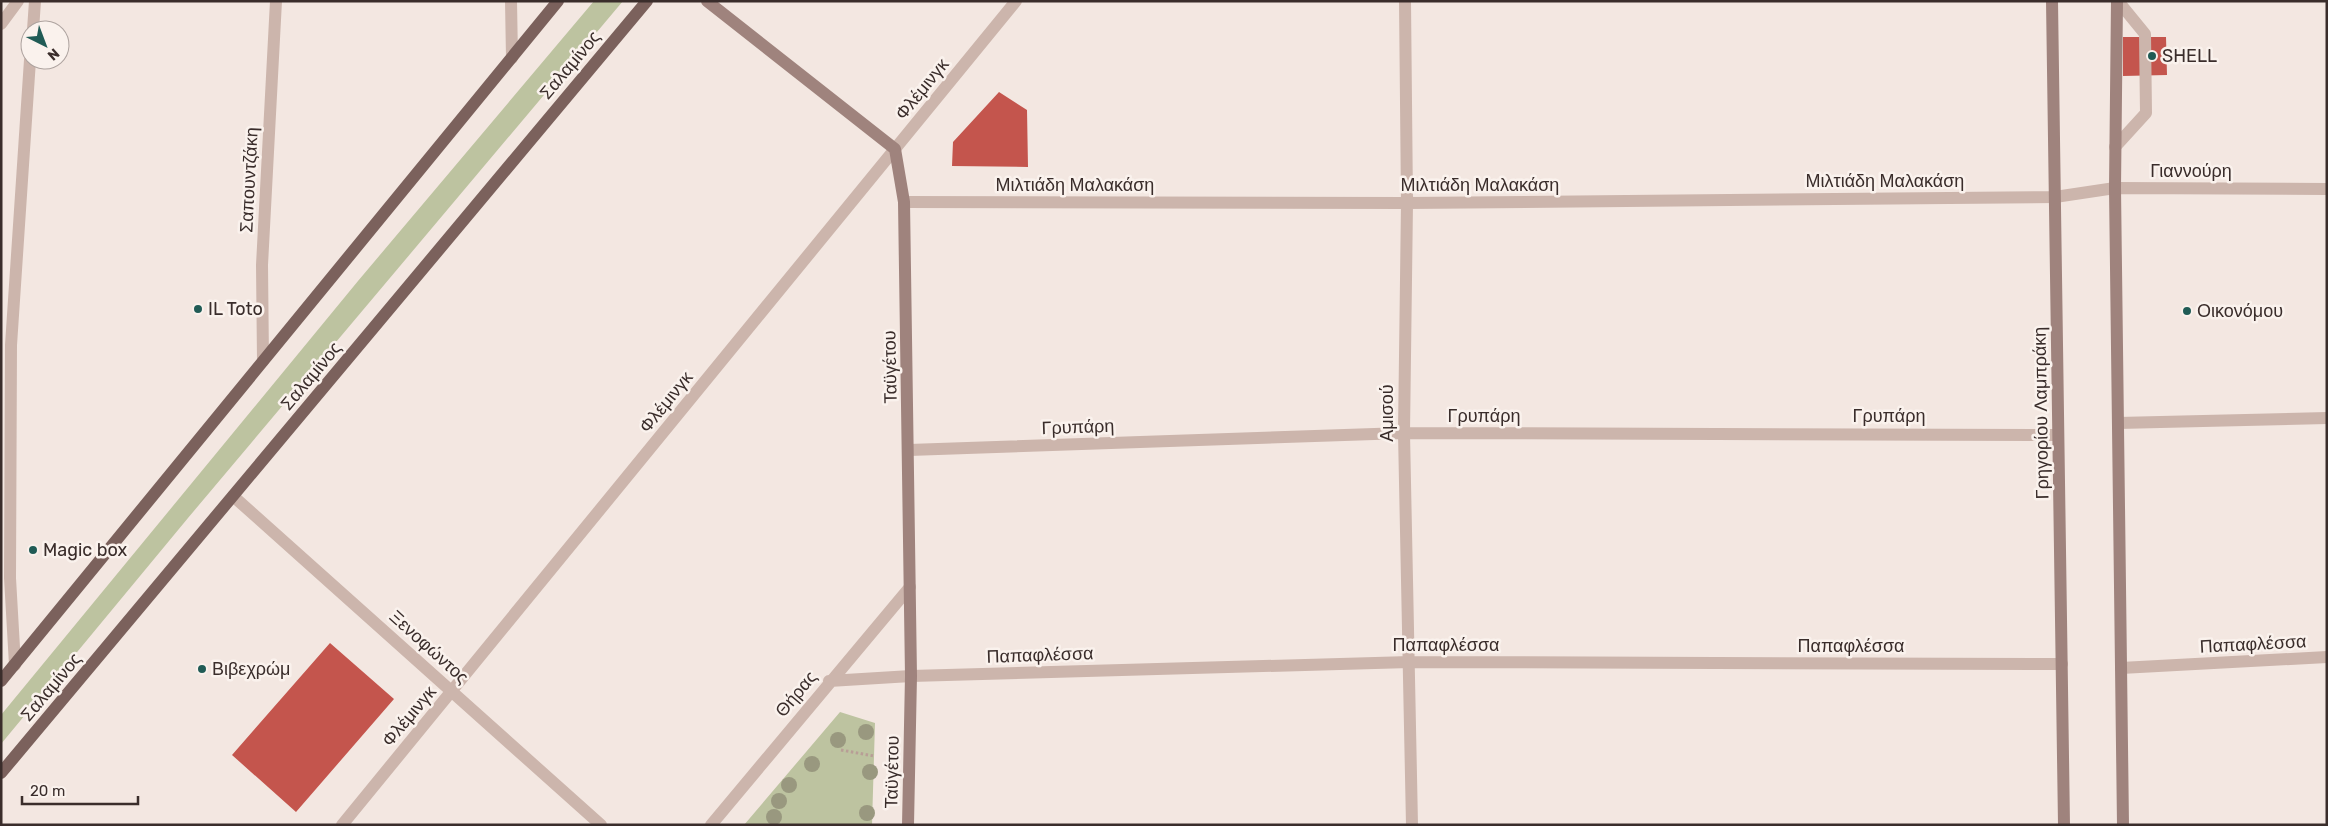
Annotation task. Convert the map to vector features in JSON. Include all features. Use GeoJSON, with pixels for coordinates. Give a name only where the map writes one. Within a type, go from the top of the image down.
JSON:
{"type":"FeatureCollection","features":[{"type":"Feature","properties":{"kind":"main road"},"geometry":{"type":"LineString","coordinates":[[1,682],[558,1]]}},
{"type":"Feature","properties":{"kind":"main road","name":"Σαλαμίνος"},"geometry":{"type":"LineString","coordinates":[[1,774],[647,1]]}},
{"type":"Feature","properties":{"kind":"main road"},"geometry":{"type":"LineString","coordinates":[[707,1],[895,150]]}},
{"type":"Feature","properties":{"kind":"main road","name":"Γρηγορίου Λαμπράκη"},"geometry":{"type":"LineString","coordinates":[[2052,1],[2064,825]]}},
{"type":"Feature","properties":{"kind":"main road"},"geometry":{"type":"LineString","coordinates":[[2118,1],[2115,188],[2123,825]]}},
{"type":"Feature","properties":{"kind":"main road","name":"Ταϋγέτου"},"geometry":{"type":"LineString","coordinates":[[895,150],[904,202],[909,450],[911,676],[908,825]]}},
{"type":"Feature","properties":{"kind":"street"},"geometry":{"type":"LineString","coordinates":[[1,24],[18,1]]}},
{"type":"Feature","properties":{"kind":"street"},"geometry":{"type":"LineString","coordinates":[[34,20],[35,1]]}},
{"type":"Feature","properties":{"kind":"street","name":"Σαπουντζάκη"},"geometry":{"type":"LineString","coordinates":[[263,361],[262,265],[276,1]]}},
{"type":"Feature","properties":{"kind":"street"},"geometry":{"type":"LineString","coordinates":[[511,1],[512,58]]}},
{"type":"Feature","properties":{"kind":"street","name":"Φλέμινγκ"},"geometry":{"type":"LineString","coordinates":[[342,825],[1016,1]]}},
{"type":"Feature","properties":{"kind":"street","name":"Αμισού"},"geometry":{"type":"LineString","coordinates":[[1405,1],[1407,203],[1404,433],[1412,825]]}},
{"type":"Feature","properties":{"kind":"street"},"geometry":{"type":"LineString","coordinates":[[2115,148],[2146,113],[2145,34],[2118,1]]}},
{"type":"Feature","properties":{"kind":"street"},"geometry":{"type":"LineString","coordinates":[[15,665],[10,578],[11,345],[29,70]]}},
{"type":"Feature","properties":{"kind":"street","name":"Γιαννούρη"},"geometry":{"type":"LineString","coordinates":[[2055,197],[2115,188],[2327,189]]}},
{"type":"Feature","properties":{"kind":"street","name":"Μιλτιάδη Μαλακάση"},"geometry":{"type":"LineString","coordinates":[[904,202],[1407,203],[2055,197]]}},
{"type":"Feature","properties":{"kind":"street"},"geometry":{"type":"LineString","coordinates":[[2118,423],[2327,418]]}},
{"type":"Feature","properties":{"kind":"street","name":"Γρυπάρη"},"geometry":{"type":"LineString","coordinates":[[909,450],[1404,433],[2058,435]]}},
{"type":"Feature","properties":{"kind":"street","name":"Ξενοφώντος"},"geometry":{"type":"LineString","coordinates":[[233,496],[601,825]]}},
{"type":"Feature","properties":{"kind":"street","name":"Θήρας"},"geometry":{"type":"LineString","coordinates":[[711,825],[829,681],[910,587]]}},
{"type":"Feature","properties":{"kind":"street","name":"Παπαφλέσσα"},"geometry":{"type":"LineString","coordinates":[[2121,668],[2327,657]]}},
{"type":"Feature","properties":{"kind":"street","name":"Παπαφλέσσα"},"geometry":{"type":"LineString","coordinates":[[829,681],[911,676],[1410,662],[2062,664]]}},
{"type":"Feature","properties":{"kind":"path"},"geometry":{"type":"LineString","coordinates":[[841,750],[874,756]]}},
{"type":"Feature","properties":{"kind":"green space"},"geometry":{"type":"Polygon","coordinates":[[[594,1],[623,1],[188,518],[1,744],[1,715],[358,281],[594,1]]]}},
{"type":"Feature","properties":{"kind":"green space"},"geometry":{"type":"Polygon","coordinates":[[[840,712],[875,723],[872,825],[744,825],[840,712]]]}},
{"type":"Feature","properties":{"kind":"building"},"geometry":{"type":"Polygon","coordinates":[[[2123,37],[2166,37],[2167,75],[2123,76],[2123,37]]]}},
{"type":"Feature","properties":{"kind":"building"},"geometry":{"type":"Polygon","coordinates":[[[999,92],[1027,110],[1028,167],[952,166],[953,142],[999,92]]]}},
{"type":"Feature","properties":{"kind":"building"},"geometry":{"type":"Polygon","coordinates":[[[330,643],[394,699],[296,812],[232,755],[330,643]]]}},
{"type":"Feature","properties":{"kind":"place","name":"SHELL"},"geometry":{"type":"Point","coordinates":[2152,56]}},
{"type":"Feature","properties":{"kind":"place","name":"IL Toto"},"geometry":{"type":"Point","coordinates":[198,309]}},
{"type":"Feature","properties":{"kind":"place","name":"Οικονόμου"},"geometry":{"type":"Point","coordinates":[2187,311]}},
{"type":"Feature","properties":{"kind":"place","name":"Magic box"},"geometry":{"type":"Point","coordinates":[33,550]}},
{"type":"Feature","properties":{"kind":"place","name":"Βιβεχρώμ"},"geometry":{"type":"Point","coordinates":[202,669]}}]}
